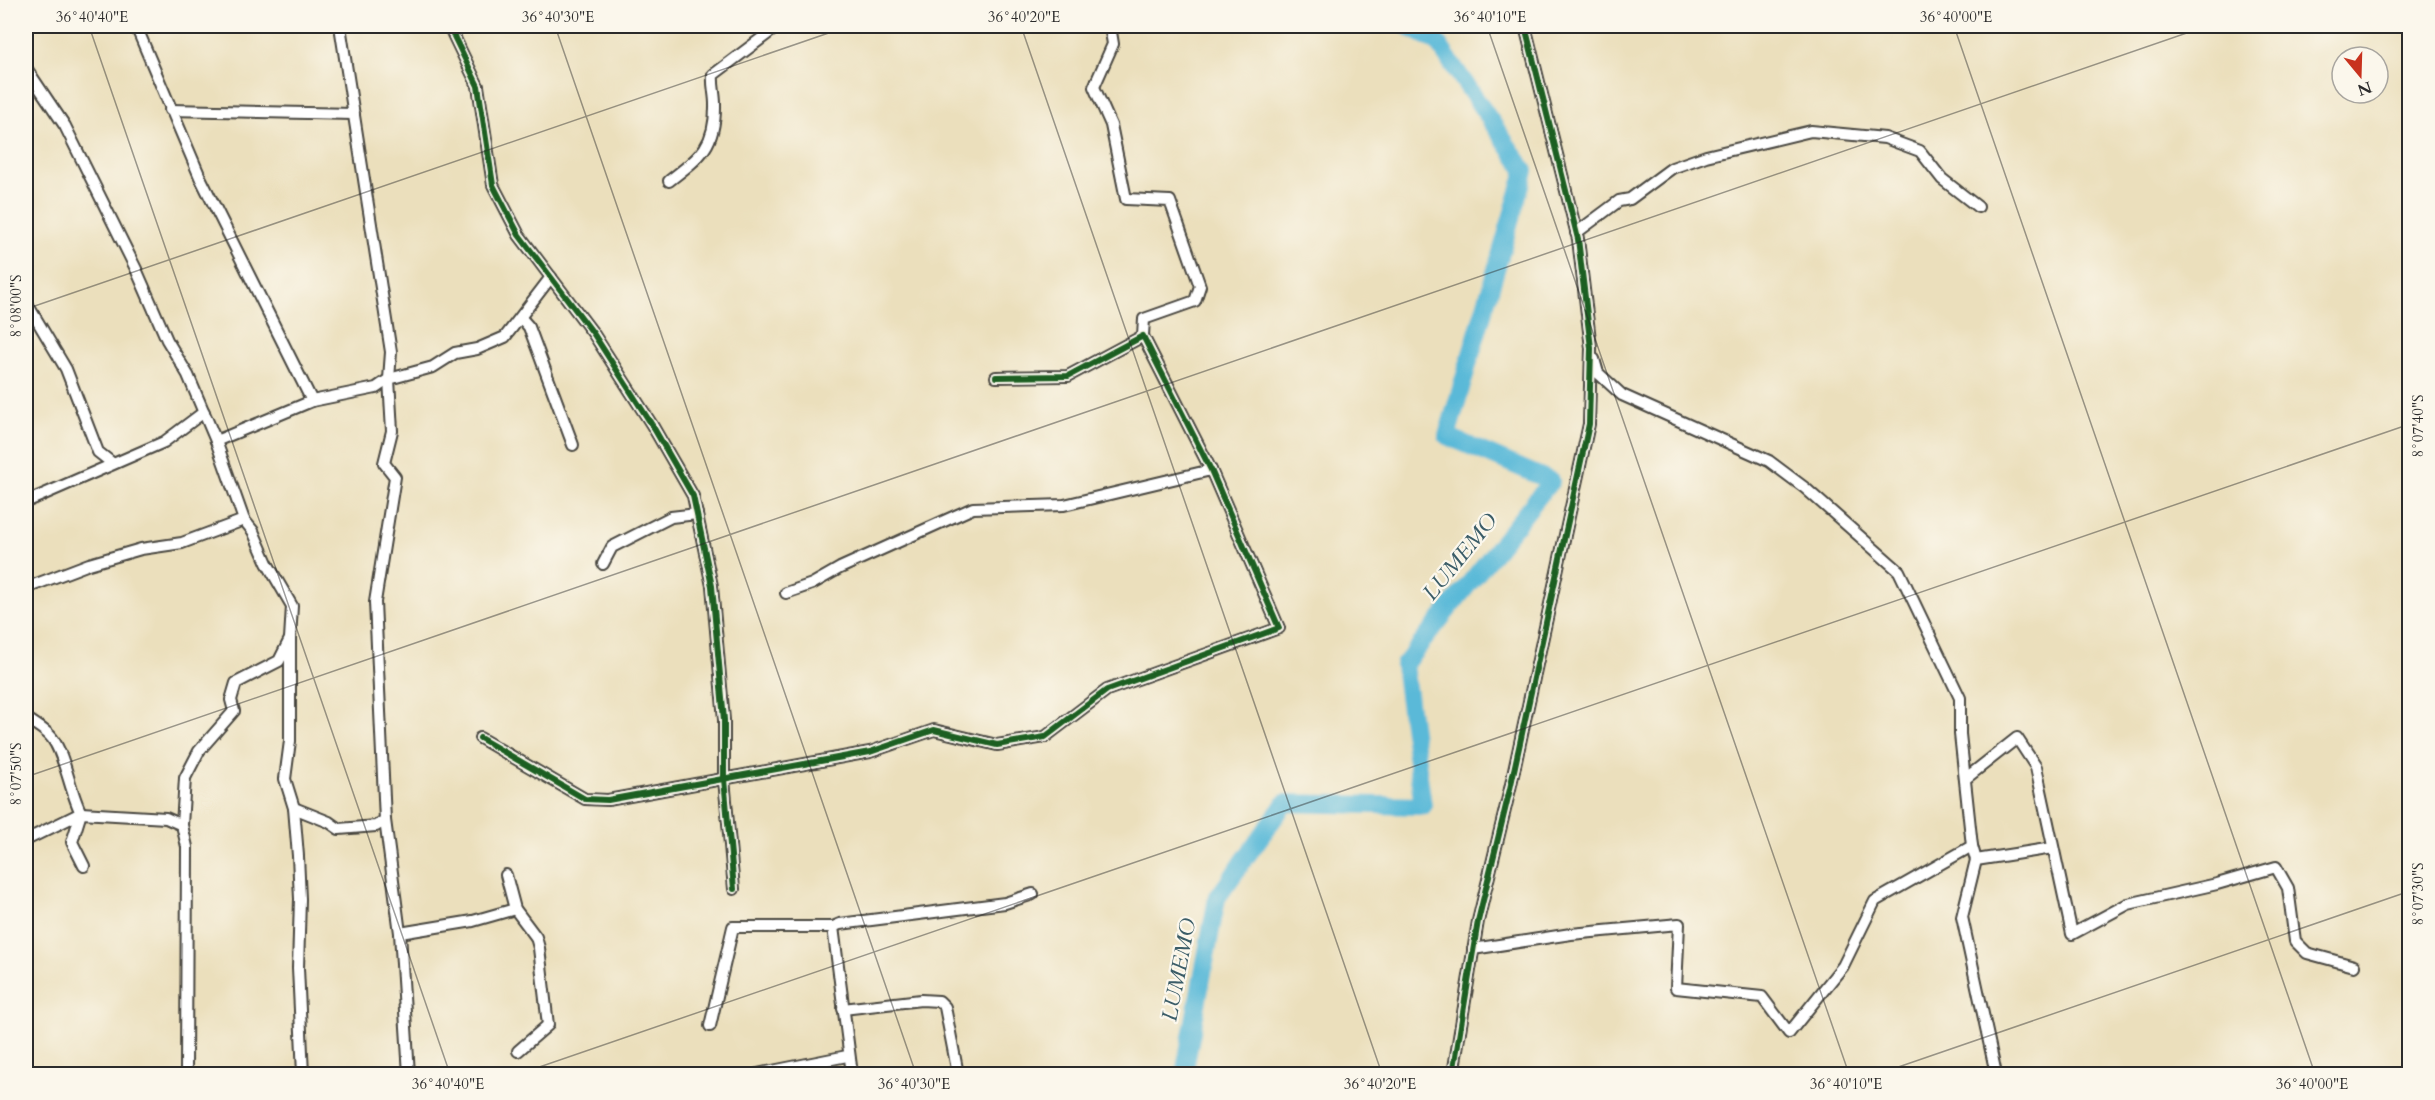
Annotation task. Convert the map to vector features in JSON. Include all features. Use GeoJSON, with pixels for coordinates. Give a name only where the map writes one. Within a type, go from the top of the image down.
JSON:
{"type":"FeatureCollection","features":[{"type":"Feature","properties":{"kind":"street"},"geometry":{"type":"LineString","coordinates":[[136,26],[200,177],[312,401]]}},
{"type":"Feature","properties":{"kind":"street"},"geometry":{"type":"LineString","coordinates":[[340,26],[391,352],[389,380],[392,431],[384,463],[395,477],[375,602],[385,820],[400,933],[409,1074]]}},
{"type":"Feature","properties":{"kind":"street"},"geometry":{"type":"LineString","coordinates":[[448,26],[478,86],[493,186],[519,236],[593,333],[652,425],[693,496],[712,586],[724,720],[724,779],[734,889]]}},
{"type":"Feature","properties":{"kind":"street"},"geometry":{"type":"LineString","coordinates":[[669,181],[697,160],[712,138],[716,115],[713,75],[778,26]]}},
{"type":"Feature","properties":{"kind":"street"},"geometry":{"type":"LineString","coordinates":[[480,738],[585,799],[608,800],[870,752],[934,730],[997,746],[1046,737],[1107,690],[1279,628],[1211,470],[1143,336],[1144,319],[1195,302],[1200,286],[1170,201],[1126,199],[1111,125],[1094,87],[1113,44],[1110,26]]}},
{"type":"Feature","properties":{"kind":"street"},"geometry":{"type":"LineString","coordinates":[[1525,26],[1576,233],[1591,348],[1598,373],[1622,395],[1769,461],[1805,488],[1899,571],[1960,699],[1960,734],[1972,846],[1976,860],[1962,917],[1996,1074]]}},
{"type":"Feature","properties":{"kind":"street"},"geometry":{"type":"LineString","coordinates":[[26,68],[65,126],[136,269],[166,340],[188,375],[204,412],[244,520],[254,531],[267,563],[292,606],[291,727],[285,779],[294,808],[300,899],[298,968],[303,1074]]}},
{"type":"Feature","properties":{"kind":"street"},"geometry":{"type":"LineString","coordinates":[[171,110],[354,114]]}},
{"type":"Feature","properties":{"kind":"street"},"geometry":{"type":"LineString","coordinates":[[1576,233],[1619,201],[1629,199],[1672,168],[1706,156],[1811,131],[1885,138],[1920,151],[1942,179],[1978,207]]}},
{"type":"Feature","properties":{"kind":"street"},"geometry":{"type":"LineString","coordinates":[[216,441],[312,401],[376,388],[389,380],[433,367],[455,353],[477,349],[505,337],[551,277]]}},
{"type":"Feature","properties":{"kind":"street"},"geometry":{"type":"LineString","coordinates":[[26,302],[66,369],[98,452],[112,464]]}},
{"type":"Feature","properties":{"kind":"street"},"geometry":{"type":"LineString","coordinates":[[521,318],[529,327],[573,445]]}},
{"type":"Feature","properties":{"kind":"street"},"geometry":{"type":"LineString","coordinates":[[996,377],[1068,376],[1143,336]]}},
{"type":"Feature","properties":{"kind":"street"},"geometry":{"type":"LineString","coordinates":[[1453,1074],[1473,949],[1589,424],[1591,348]]}},
{"type":"Feature","properties":{"kind":"street"},"geometry":{"type":"LineString","coordinates":[[26,502],[164,442],[204,412]]}},
{"type":"Feature","properties":{"kind":"street"},"geometry":{"type":"LineString","coordinates":[[786,593],[812,584],[973,508],[1064,505],[1211,470]]}},
{"type":"Feature","properties":{"kind":"street"},"geometry":{"type":"LineString","coordinates":[[603,564],[612,547],[671,517],[697,514]]}},
{"type":"Feature","properties":{"kind":"street"},"geometry":{"type":"LineString","coordinates":[[26,588],[89,564],[141,549],[182,543],[244,520]]}},
{"type":"Feature","properties":{"kind":"street"},"geometry":{"type":"LineString","coordinates":[[186,1074],[187,847],[182,825],[185,778],[199,751],[234,711],[231,700],[236,683],[279,661],[290,639]]}},
{"type":"Feature","properties":{"kind":"street"},"geometry":{"type":"LineString","coordinates":[[26,721],[29,720],[52,737],[71,793],[81,813],[72,842],[84,867]]}},
{"type":"Feature","properties":{"kind":"street"},"geometry":{"type":"LineString","coordinates":[[1965,779],[2017,738],[2036,767],[2072,934],[2128,904],[2217,884],[2276,867],[2288,888],[2295,941],[2307,953],[2354,966]]}},
{"type":"Feature","properties":{"kind":"street"},"geometry":{"type":"LineString","coordinates":[[294,808],[329,822],[339,830],[376,826],[385,820]]}},
{"type":"Feature","properties":{"kind":"street"},"geometry":{"type":"LineString","coordinates":[[26,840],[81,813],[166,818],[182,825]]}},
{"type":"Feature","properties":{"kind":"street"},"geometry":{"type":"LineString","coordinates":[[1473,949],[1571,934],[1679,924],[1676,987],[1762,997],[1789,1033],[1843,966],[1875,901],[1972,846]]}},
{"type":"Feature","properties":{"kind":"street"},"geometry":{"type":"LineString","coordinates":[[1976,860],[2053,848]]}},
{"type":"Feature","properties":{"kind":"street"},"geometry":{"type":"LineString","coordinates":[[506,875],[515,909],[536,937],[540,948],[548,1025],[518,1050]]}},
{"type":"Feature","properties":{"kind":"street"},"geometry":{"type":"LineString","coordinates":[[710,1026],[733,927],[833,927],[840,924],[1005,903],[1033,894]]}},
{"type":"Feature","properties":{"kind":"street"},"geometry":{"type":"LineString","coordinates":[[400,933],[473,921],[515,909]]}},
{"type":"Feature","properties":{"kind":"street"},"geometry":{"type":"LineString","coordinates":[[833,927],[852,1074]]}},
{"type":"Feature","properties":{"kind":"street"},"geometry":{"type":"LineString","coordinates":[[843,1009],[921,1000],[939,1001],[945,1007],[958,1074]]}},
{"type":"Feature","properties":{"kind":"street"},"geometry":{"type":"LineString","coordinates":[[760,1074],[848,1056]]}},
{"type":"Feature","properties":{"kind":"waterway","name":"LUMEMO"},"geometry":{"type":"LineString","coordinates":[[1184,1074],[1217,898],[1285,803],[1423,806],[1404,665],[1551,481],[1447,436],[1525,171],[1437,42],[1407,26]]}},
{"type":"Feature","properties":{"kind":"cycle path"},"geometry":{"type":"LineString","coordinates":[[449,26],[478,86],[493,185],[519,235],[593,333],[652,425],[693,496],[712,586],[724,720],[724,779],[734,889]]}},
{"type":"Feature","properties":{"kind":"cycle path"},"geometry":{"type":"LineString","coordinates":[[1453,1074],[1478,921],[1510,789],[1589,424],[1591,348],[1578,239],[1525,26]]}},
{"type":"Feature","properties":{"kind":"cycle path"},"geometry":{"type":"LineString","coordinates":[[480,738],[585,799],[608,800],[870,752],[934,730],[997,745],[1045,737],[1107,690],[1279,628],[1211,470],[1143,336],[1068,376],[996,377]]}}]}
